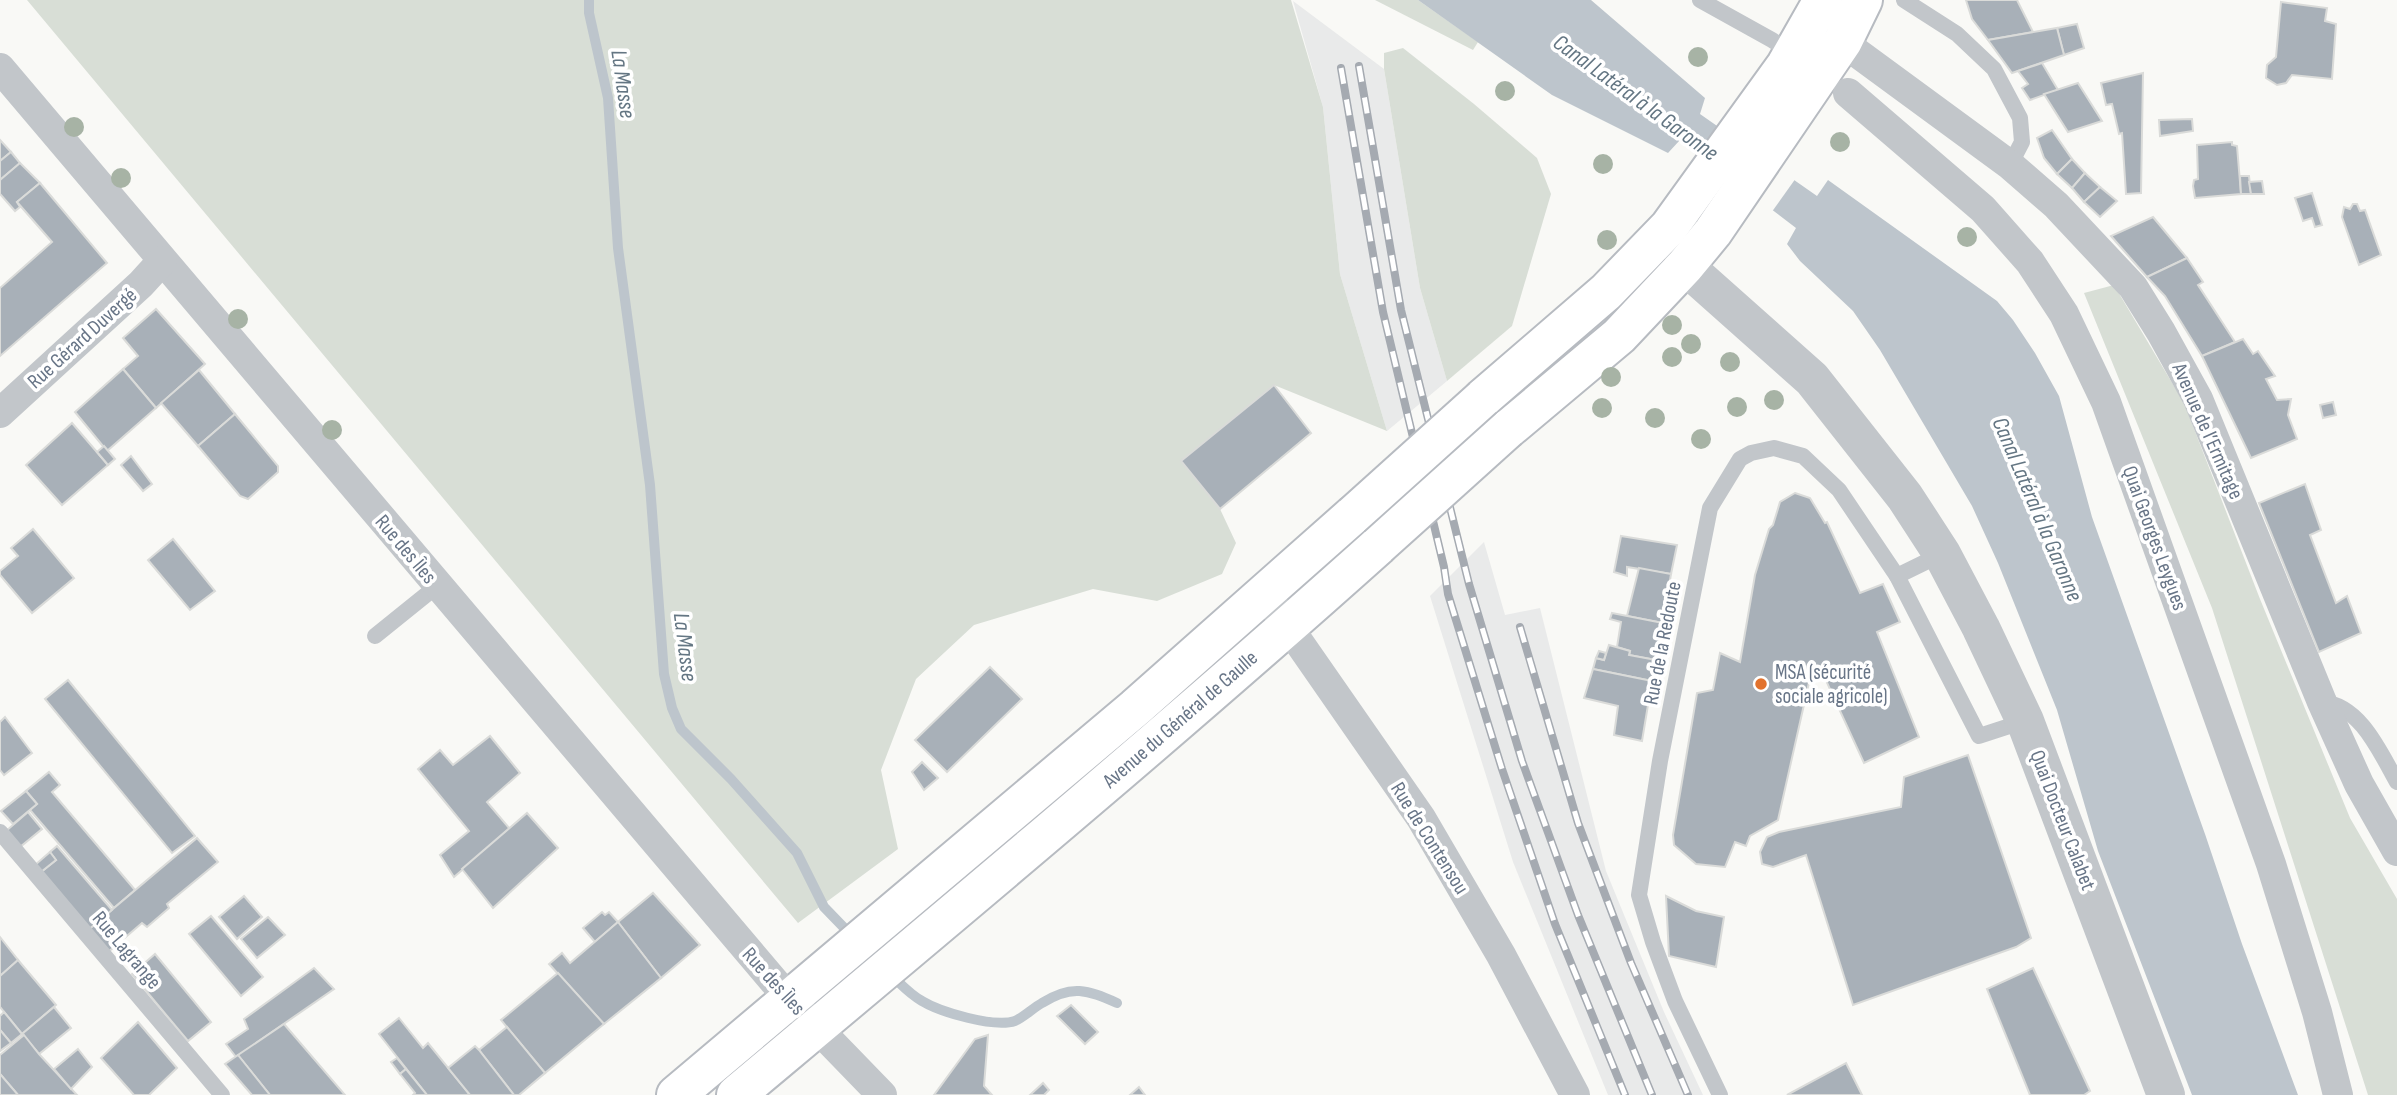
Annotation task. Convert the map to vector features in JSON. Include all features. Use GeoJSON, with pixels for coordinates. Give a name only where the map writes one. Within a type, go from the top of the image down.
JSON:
{"type":"FeatureCollection","features":[{"type":"Feature","properties":{"kind":"main road","name":"Avenue du Général de Gaulle"},"geometry":{"type":"LineString","coordinates":[[736,1095],[1288,627],[1508,429],[1619,337],[1692,252],[1814,76],[1837,24],[1863,0]]}},
{"type":"Feature","properties":{"kind":"main road","name":"Avenue du Général de Gaulle"},"geometry":{"type":"LineString","coordinates":[[676,1095],[790,987],[885,918],[1135,708],[1606,292]]}},
{"type":"Feature","properties":{"kind":"street","name":"Avenue de l’Ermitage"},"geometry":{"type":"LineString","coordinates":[[1837,24],[2056,205],[2133,287],[2198,399],[2322,702],[2359,784],[2397,850]]}},
{"type":"Feature","properties":{"kind":"street","name":"Rue des Îles"},"geometry":{"type":"LineString","coordinates":[[0,68],[437,586],[790,987],[825,1021],[882,1095]]}},
{"type":"Feature","properties":{"kind":"street","name":"Quai Georges Leygues"},"geometry":{"type":"LineString","coordinates":[[1814,76],[1983,209],[2030,262],[2064,314],[2106,402],[2271,864],[2317,1012],[2338,1095]]}},
{"type":"Feature","properties":{"kind":"street"},"geometry":{"type":"LineString","coordinates":[[1606,292],[1692,252]]}},
{"type":"Feature","properties":{"kind":"street","name":"Quai Docteur Calabet"},"geometry":{"type":"LineString","coordinates":[[1692,252],[1812,379],[1905,497],[1942,554],[2025,721],[2166,1095]]}},
{"type":"Feature","properties":{"kind":"street","name":"Rue Gérard Duvergé"},"geometry":{"type":"LineString","coordinates":[[0,413],[141,284],[162,261]]}},
{"type":"Feature","properties":{"kind":"street","name":"Rue de Contensou"},"geometry":{"type":"LineString","coordinates":[[1266,593],[1421,818],[1501,955],[1575,1095]]}},
{"type":"Feature","properties":{"kind":"lane"},"geometry":{"type":"LineString","coordinates":[[1700,0],[1772,40],[1814,76]]}},
{"type":"Feature","properties":{"kind":"lane"},"geometry":{"type":"LineString","coordinates":[[1904,0],[1957,34],[1994,69],[2020,118],[2022,142],[2010,165]]}},
{"type":"Feature","properties":{"kind":"lane","name":"Rue de la Redoute"},"geometry":{"type":"LineString","coordinates":[[1720,1095],[1675,1001],[1639,895],[1660,761],[1710,508],[1740,460],[1751,453],[1774,448],[1803,456],[1839,490],[1897,576],[1979,736],[2025,721]]}},
{"type":"Feature","properties":{"kind":"lane"},"geometry":{"type":"LineString","coordinates":[[1897,576],[1942,554]]}},
{"type":"Feature","properties":{"kind":"lane"},"geometry":{"type":"LineString","coordinates":[[375,636],[437,586]]}},
{"type":"Feature","properties":{"kind":"lane"},"geometry":{"type":"LineString","coordinates":[[2322,702],[2336,703],[2355,717],[2379,750],[2397,782]]}},
{"type":"Feature","properties":{"kind":"lane","name":"Rue Lagrange"},"geometry":{"type":"LineString","coordinates":[[0,832],[222,1095]]}},
{"type":"Feature","properties":{"kind":"shaded area"},"geometry":{"type":"Polygon","coordinates":[[[27,0],[1291,0],[1323,107],[1340,274],[1387,431],[1274,385],[1181,461],[1220,509],[1236,543],[1222,574],[1157,601],[1093,589],[974,625],[916,679],[881,770],[898,849],[798,923],[27,0]]]}},
{"type":"Feature","properties":{"kind":"shaded area"},"geometry":{"type":"Polygon","coordinates":[[[1375,0],[1418,0],[1478,42],[1473,50],[1375,0]]]}},
{"type":"Feature","properties":{"kind":"shaded area"},"geometry":{"type":"Polygon","coordinates":[[[1293,1],[1384,69],[1420,288],[1447,381],[1387,431],[1340,274],[1323,107],[1293,1]]]}},
{"type":"Feature","properties":{"kind":"shaded area"},"geometry":{"type":"Polygon","coordinates":[[[1403,48],[1537,158],[1551,194],[1512,326],[1447,381],[1420,288],[1384,69],[1384,53],[1403,48]]]}},
{"type":"Feature","properties":{"kind":"shaded area"},"geometry":{"type":"Polygon","coordinates":[[[2114,285],[2184,403],[2260,599],[2350,818],[2397,899],[2397,1095],[2368,1095],[2212,608],[2084,293],[2114,285]]]}},
{"type":"Feature","properties":{"kind":"shaded area"},"geometry":{"type":"Polygon","coordinates":[[[1484,542],[1505,615],[1540,608],[1606,871],[1664,1012],[1703,1095],[1608,1095],[1513,862],[1430,596],[1484,542]]]}},
{"type":"Feature","properties":{"kind":"water","name":"Canal Latéral à la Garonne"},"geometry":{"type":"Polygon","coordinates":[[[1418,0],[1591,0],[1705,98],[1700,114],[1817,196],[1828,180],[1997,301],[2013,320],[2059,396],[2092,517],[2298,1095],[2192,1095],[2098,851],[2057,710],[1972,506],[1880,350],[1853,311],[1800,261],[1787,244],[1796,228],[1680,140],[1668,153],[1552,95],[1418,0]]]}},
{"type":"Feature","properties":{"kind":"pier"},"geometry":{"type":"Polygon","coordinates":[[[1723,126],[1796,178],[1771,213],[1699,159],[1723,126]]]}},
{"type":"Feature","properties":{"kind":"building"},"geometry":{"type":"Polygon","coordinates":[[[1966,0],[2017,0],[2033,32],[1988,40],[1972,19],[1966,0]]]}},
{"type":"Feature","properties":{"kind":"building"},"geometry":{"type":"Polygon","coordinates":[[[2281,2],[2327,8],[2325,21],[2336,24],[2332,79],[2292,75],[2286,83],[2277,85],[2266,78],[2267,65],[2276,57],[2281,2]]]}},
{"type":"Feature","properties":{"kind":"building"},"geometry":{"type":"Polygon","coordinates":[[[2077,24],[2084,48],[2064,55],[2057,28],[2077,24]]]}},
{"type":"Feature","properties":{"kind":"building"},"geometry":{"type":"Polygon","coordinates":[[[2057,28],[2064,55],[2012,73],[1988,40],[2057,28]]]}},
{"type":"Feature","properties":{"kind":"building"},"geometry":{"type":"Polygon","coordinates":[[[2042,63],[2058,90],[2030,100],[2022,88],[2028,84],[2018,71],[2042,63]]]}},
{"type":"Feature","properties":{"kind":"building"},"geometry":{"type":"Polygon","coordinates":[[[2143,73],[2141,193],[2126,194],[2122,133],[2119,134],[2112,104],[2106,105],[2101,83],[2143,73]]]}},
{"type":"Feature","properties":{"kind":"building"},"geometry":{"type":"Polygon","coordinates":[[[2078,83],[2102,121],[2068,132],[2044,94],[2078,83]]]}},
{"type":"Feature","properties":{"kind":"building"},"geometry":{"type":"Polygon","coordinates":[[[2192,119],[2193,131],[2160,136],[2159,120],[2192,119]]]}},
{"type":"Feature","properties":{"kind":"building"},"geometry":{"type":"Polygon","coordinates":[[[2052,130],[2072,159],[2057,174],[2044,158],[2037,138],[2052,130]]]}},
{"type":"Feature","properties":{"kind":"building"},"geometry":{"type":"Polygon","coordinates":[[[0,140],[11,152],[0,161],[0,140]]]}},
{"type":"Feature","properties":{"kind":"building"},"geometry":{"type":"Polygon","coordinates":[[[2232,142],[2232,145],[2237,146],[2241,194],[2195,198],[2193,186],[2194,180],[2198,179],[2197,145],[2232,142]]]}},
{"type":"Feature","properties":{"kind":"building"},"geometry":{"type":"Polygon","coordinates":[[[11,152],[20,163],[0,180],[0,161],[11,152]]]}},
{"type":"Feature","properties":{"kind":"building"},"geometry":{"type":"Polygon","coordinates":[[[2072,159],[2085,173],[2072,188],[2057,174],[2072,159]]]}},
{"type":"Feature","properties":{"kind":"building"},"geometry":{"type":"Polygon","coordinates":[[[20,163],[40,183],[17,202],[20,207],[15,211],[0,194],[0,180],[20,163]]]}},
{"type":"Feature","properties":{"kind":"building"},"geometry":{"type":"Polygon","coordinates":[[[2085,173],[2100,187],[2084,202],[2072,188],[2085,173]]]}},
{"type":"Feature","properties":{"kind":"building"},"geometry":{"type":"Polygon","coordinates":[[[2240,176],[2249,176],[2251,194],[2241,194],[2240,176]]]}},
{"type":"Feature","properties":{"kind":"building"},"geometry":{"type":"Polygon","coordinates":[[[2262,181],[2264,194],[2251,194],[2249,182],[2262,181]]]}},
{"type":"Feature","properties":{"kind":"building"},"geometry":{"type":"Polygon","coordinates":[[[40,183],[107,263],[0,356],[0,288],[52,242],[17,202],[40,183]]]}},
{"type":"Feature","properties":{"kind":"building"},"geometry":{"type":"Polygon","coordinates":[[[2100,187],[2117,201],[2100,217],[2084,202],[2100,187]]]}},
{"type":"Feature","properties":{"kind":"building"},"geometry":{"type":"Polygon","coordinates":[[[2312,193],[2322,225],[2315,227],[2312,218],[2303,221],[2295,198],[2312,193]]]}},
{"type":"Feature","properties":{"kind":"building"},"geometry":{"type":"Polygon","coordinates":[[[2353,204],[2357,204],[2360,211],[2365,210],[2381,255],[2359,265],[2342,217],[2344,207],[2350,209],[2353,204]]]}},
{"type":"Feature","properties":{"kind":"building"},"geometry":{"type":"Polygon","coordinates":[[[2153,217],[2187,258],[2147,277],[2111,236],[2153,217]]]}},
{"type":"Feature","properties":{"kind":"building"},"geometry":{"type":"Polygon","coordinates":[[[2187,258],[2203,282],[2198,285],[2235,342],[2202,356],[2165,296],[2147,277],[2187,258]]]}},
{"type":"Feature","properties":{"kind":"building"},"geometry":{"type":"Polygon","coordinates":[[[156,309],[205,364],[156,408],[123,369],[138,356],[123,338],[156,309]]]}},
{"type":"Feature","properties":{"kind":"building"},"geometry":{"type":"Polygon","coordinates":[[[2243,339],[2253,354],[2258,351],[2275,376],[2266,379],[2277,400],[2291,399],[2288,415],[2297,439],[2251,458],[2202,356],[2243,339]]]}},
{"type":"Feature","properties":{"kind":"building"},"geometry":{"type":"Polygon","coordinates":[[[123,369],[156,408],[107,451],[75,412],[123,369]]]}},
{"type":"Feature","properties":{"kind":"building"},"geometry":{"type":"Polygon","coordinates":[[[199,370],[235,414],[198,446],[161,403],[199,370]]]}},
{"type":"Feature","properties":{"kind":"building"},"geometry":{"type":"Polygon","coordinates":[[[1274,385],[1311,433],[1220,509],[1181,461],[1274,385]]]}},
{"type":"Feature","properties":{"kind":"building"},"geometry":{"type":"Polygon","coordinates":[[[2333,402],[2336,415],[2323,418],[2320,405],[2333,402]]]}},
{"type":"Feature","properties":{"kind":"building"},"geometry":{"type":"Polygon","coordinates":[[[235,414],[278,466],[278,472],[248,499],[240,496],[198,446],[235,414]]]}},
{"type":"Feature","properties":{"kind":"building"},"geometry":{"type":"Polygon","coordinates":[[[72,423],[108,465],[62,505],[26,465],[72,423]]]}},
{"type":"Feature","properties":{"kind":"building"},"geometry":{"type":"Polygon","coordinates":[[[104,446],[115,459],[108,465],[97,452],[104,446]]]}},
{"type":"Feature","properties":{"kind":"building"},"geometry":{"type":"Polygon","coordinates":[[[131,456],[152,484],[143,491],[121,465],[131,456]]]}},
{"type":"Feature","properties":{"kind":"building"},"geometry":{"type":"Polygon","coordinates":[[[2305,484],[2321,530],[2310,535],[2336,603],[2347,596],[2361,633],[2319,652],[2259,503],[2305,484]]]}},
{"type":"Feature","properties":{"kind":"building","name":"MSA (sécurité sociale agricole)"},"geometry":{"type":"Polygon","coordinates":[[[1795,493],[1810,498],[1825,523],[1827,522],[1860,593],[1883,584],[1900,622],[1877,632],[1919,737],[1864,763],[1824,676],[1810,678],[1778,820],[1750,836],[1746,846],[1735,842],[1725,867],[1696,864],[1674,845],[1673,835],[1697,693],[1713,690],[1720,653],[1740,662],[1755,575],[1769,529],[1773,525],[1780,502],[1795,493]]]}},
{"type":"Feature","properties":{"kind":"building"},"geometry":{"type":"Polygon","coordinates":[[[33,529],[74,578],[32,613],[0,575],[0,571],[18,556],[11,548],[33,529]]]}},
{"type":"Feature","properties":{"kind":"building"},"geometry":{"type":"Polygon","coordinates":[[[1621,536],[1677,545],[1671,574],[1627,567],[1627,576],[1614,572],[1621,536]]]}},
{"type":"Feature","properties":{"kind":"building"},"geometry":{"type":"Polygon","coordinates":[[[173,539],[215,591],[190,610],[148,560],[173,539]]]}},
{"type":"Feature","properties":{"kind":"building"},"geometry":{"type":"Polygon","coordinates":[[[1639,568],[1671,574],[1663,623],[1627,616],[1639,568]]]}},
{"type":"Feature","properties":{"kind":"building"},"geometry":{"type":"Polygon","coordinates":[[[1612,613],[1663,623],[1656,660],[1629,655],[1630,651],[1617,647],[1621,622],[1610,619],[1612,613]]]}},
{"type":"Feature","properties":{"kind":"building"},"geometry":{"type":"Polygon","coordinates":[[[1609,645],[1630,651],[1629,655],[1656,660],[1652,681],[1593,669],[1596,658],[1604,660],[1609,645]]]}},
{"type":"Feature","properties":{"kind":"building"},"geometry":{"type":"Polygon","coordinates":[[[1599,651],[1606,653],[1604,660],[1596,658],[1599,651]]]}},
{"type":"Feature","properties":{"kind":"building"},"geometry":{"type":"Polygon","coordinates":[[[990,667],[1022,699],[947,772],[915,740],[990,667]]]}},
{"type":"Feature","properties":{"kind":"building"},"geometry":{"type":"Polygon","coordinates":[[[1593,669],[1652,681],[1642,741],[1614,735],[1618,706],[1584,698],[1593,669]]]}},
{"type":"Feature","properties":{"kind":"building"},"geometry":{"type":"Polygon","coordinates":[[[68,680],[195,836],[172,853],[45,699],[68,680]]]}},
{"type":"Feature","properties":{"kind":"building"},"geometry":{"type":"Polygon","coordinates":[[[5,717],[32,753],[4,775],[0,770],[0,722],[5,717]]]}},
{"type":"Feature","properties":{"kind":"building"},"geometry":{"type":"Polygon","coordinates":[[[490,736],[520,773],[487,802],[510,829],[454,877],[440,855],[469,831],[418,769],[440,750],[453,765],[490,736]]]}},
{"type":"Feature","properties":{"kind":"building"},"geometry":{"type":"Polygon","coordinates":[[[1968,755],[2031,938],[2016,947],[1853,1005],[1806,855],[1773,867],[1762,864],[1760,852],[1767,837],[1779,832],[1901,807],[1904,777],[1968,755]]]}},
{"type":"Feature","properties":{"kind":"building"},"geometry":{"type":"Polygon","coordinates":[[[922,762],[938,778],[924,790],[912,772],[922,762]]]}},
{"type":"Feature","properties":{"kind":"building"},"geometry":{"type":"Polygon","coordinates":[[[49,772],[60,785],[52,792],[135,890],[114,908],[30,810],[37,804],[26,791],[49,772]]]}},
{"type":"Feature","properties":{"kind":"building"},"geometry":{"type":"Polygon","coordinates":[[[26,791],[37,804],[13,824],[1,811],[26,791]]]}},
{"type":"Feature","properties":{"kind":"building"},"geometry":{"type":"Polygon","coordinates":[[[28,812],[42,829],[20,847],[6,831],[28,812]]]}},
{"type":"Feature","properties":{"kind":"building"},"geometry":{"type":"Polygon","coordinates":[[[527,813],[558,848],[493,908],[462,869],[527,813]]]}},
{"type":"Feature","properties":{"kind":"building"},"geometry":{"type":"Polygon","coordinates":[[[197,838],[218,862],[167,904],[169,908],[147,927],[142,923],[107,953],[88,930],[197,838]]]}},
{"type":"Feature","properties":{"kind":"building"},"geometry":{"type":"Polygon","coordinates":[[[57,846],[112,910],[88,930],[41,872],[56,860],[50,852],[57,846]]]}},
{"type":"Feature","properties":{"kind":"building"},"geometry":{"type":"Polygon","coordinates":[[[50,852],[56,860],[41,872],[35,865],[50,852]]]}},
{"type":"Feature","properties":{"kind":"building"},"geometry":{"type":"Polygon","coordinates":[[[653,893],[700,945],[661,978],[618,922],[653,893]]]}},
{"type":"Feature","properties":{"kind":"building"},"geometry":{"type":"Polygon","coordinates":[[[244,896],[262,917],[237,939],[219,917],[244,896]]]}},
{"type":"Feature","properties":{"kind":"building"},"geometry":{"type":"Polygon","coordinates":[[[1666,896],[1696,911],[1724,917],[1716,967],[1669,956],[1666,896]]]}},
{"type":"Feature","properties":{"kind":"building"},"geometry":{"type":"Polygon","coordinates":[[[602,912],[605,915],[609,912],[618,922],[595,942],[583,928],[602,912]]]}},
{"type":"Feature","properties":{"kind":"building"},"geometry":{"type":"Polygon","coordinates":[[[211,916],[263,977],[241,996],[189,934],[211,916]]]}},
{"type":"Feature","properties":{"kind":"building"},"geometry":{"type":"Polygon","coordinates":[[[268,917],[285,935],[257,958],[241,939],[268,917]]]}},
{"type":"Feature","properties":{"kind":"building"},"geometry":{"type":"Polygon","coordinates":[[[618,922],[661,978],[604,1024],[549,964],[562,953],[570,963],[618,922]]]}},
{"type":"Feature","properties":{"kind":"building"},"geometry":{"type":"Polygon","coordinates":[[[0,937],[18,960],[0,976],[0,937]]]}},
{"type":"Feature","properties":{"kind":"building"},"geometry":{"type":"Polygon","coordinates":[[[155,954],[211,1022],[188,1041],[132,974],[155,954]]]}},
{"type":"Feature","properties":{"kind":"building"},"geometry":{"type":"Polygon","coordinates":[[[18,960],[56,1005],[22,1034],[0,1007],[0,976],[18,960]]]}},
{"type":"Feature","properties":{"kind":"building"},"geometry":{"type":"Polygon","coordinates":[[[314,968],[334,989],[236,1057],[226,1044],[248,1029],[244,1019],[314,968]]]}},
{"type":"Feature","properties":{"kind":"building"},"geometry":{"type":"Polygon","coordinates":[[[2033,968],[2090,1091],[2084,1095],[2030,1095],[1987,989],[2033,968]]]}},
{"type":"Feature","properties":{"kind":"building"},"geometry":{"type":"Polygon","coordinates":[[[558,973],[604,1024],[545,1073],[501,1020],[558,973]]]}},
{"type":"Feature","properties":{"kind":"building"},"geometry":{"type":"Polygon","coordinates":[[[1071,1005],[1098,1032],[1085,1044],[1057,1016],[1071,1005]]]}},
{"type":"Feature","properties":{"kind":"building"},"geometry":{"type":"Polygon","coordinates":[[[54,1007],[71,1028],[39,1054],[22,1034],[54,1007]]]}},
{"type":"Feature","properties":{"kind":"building"},"geometry":{"type":"Polygon","coordinates":[[[4,1012],[22,1034],[11,1043],[0,1030],[0,1016],[4,1012]]]}},
{"type":"Feature","properties":{"kind":"building"},"geometry":{"type":"Polygon","coordinates":[[[399,1018],[423,1048],[428,1043],[470,1095],[427,1095],[379,1034],[399,1018]]]}},
{"type":"Feature","properties":{"kind":"building"},"geometry":{"type":"Polygon","coordinates":[[[138,1022],[177,1068],[149,1095],[134,1095],[101,1058],[138,1022]]]}},
{"type":"Feature","properties":{"kind":"building"},"geometry":{"type":"Polygon","coordinates":[[[284,1024],[345,1095],[270,1095],[238,1055],[284,1024]]]}},
{"type":"Feature","properties":{"kind":"building"},"geometry":{"type":"Polygon","coordinates":[[[507,1027],[545,1073],[519,1095],[514,1095],[479,1050],[507,1027]]]}},
{"type":"Feature","properties":{"kind":"building"},"geometry":{"type":"Polygon","coordinates":[[[0,1030],[11,1043],[0,1051],[0,1030]]]}},
{"type":"Feature","properties":{"kind":"building"},"geometry":{"type":"Polygon","coordinates":[[[24,1035],[77,1095],[18,1095],[0,1074],[0,1055],[24,1035]]]}},
{"type":"Feature","properties":{"kind":"building"},"geometry":{"type":"Polygon","coordinates":[[[988,1035],[984,1086],[992,1095],[934,1095],[975,1039],[988,1035]]]}},
{"type":"Feature","properties":{"kind":"building"},"geometry":{"type":"Polygon","coordinates":[[[475,1046],[514,1095],[470,1095],[448,1068],[475,1046]]]}},
{"type":"Feature","properties":{"kind":"building"},"geometry":{"type":"Polygon","coordinates":[[[78,1049],[92,1067],[71,1089],[54,1069],[78,1049]]]}},
{"type":"Feature","properties":{"kind":"building"},"geometry":{"type":"Polygon","coordinates":[[[238,1055],[270,1095],[252,1095],[225,1064],[238,1055]]]}},
{"type":"Feature","properties":{"kind":"building"},"geometry":{"type":"Polygon","coordinates":[[[397,1058],[406,1069],[400,1074],[391,1062],[397,1058]]]}},
{"type":"Feature","properties":{"kind":"building"},"geometry":{"type":"Polygon","coordinates":[[[1846,1063],[1862,1095],[1787,1095],[1846,1063]]]}},
{"type":"Feature","properties":{"kind":"building"},"geometry":{"type":"Polygon","coordinates":[[[406,1069],[427,1095],[413,1095],[415,1093],[400,1074],[406,1069]]]}},
{"type":"Feature","properties":{"kind":"building"},"geometry":{"type":"Polygon","coordinates":[[[0,1074],[18,1095],[0,1095],[0,1074]]]}},
{"type":"Feature","properties":{"kind":"building"},"geometry":{"type":"Polygon","coordinates":[[[1043,1083],[1049,1090],[1044,1095],[1030,1095],[1043,1083]]]}},
{"type":"Feature","properties":{"kind":"building"},"geometry":{"type":"Polygon","coordinates":[[[1139,1087],[1145,1095],[1130,1095],[1139,1087]]]}},
{"type":"Feature","properties":{"kind":"waterway","name":"La Masse"},"geometry":{"type":"LineString","coordinates":[[589,0],[589,13],[608,98],[618,248],[650,485],[664,674],[672,708],[681,729],[731,779],[797,853],[824,907],[853,937]]}},
{"type":"Feature","properties":{"kind":"waterway","name":"La Masse"},"geometry":{"type":"LineString","coordinates":[[889,973],[913,995],[930,1005],[967,1018],[994,1022],[1015,1021],[1053,997],[1071,991],[1088,992],[1117,1003]]}},
{"type":"Feature","properties":{"kind":"railway"},"geometry":{"type":"LineString","coordinates":[[1359,66],[1401,310],[1469,584],[1522,761],[1578,915],[1652,1095]]}},
{"type":"Feature","properties":{"kind":"railway"},"geometry":{"type":"LineString","coordinates":[[1341,68],[1383,312],[1444,567],[1448,594],[1502,769],[1555,924],[1625,1095]]}},
{"type":"Feature","properties":{"kind":"railway"},"geometry":{"type":"LineString","coordinates":[[1520,627],[1578,823],[1631,963],[1688,1095]]}},
{"type":"Feature","properties":{"kind":"place","name":"MSA (sécurité sociale agricole)"},"geometry":{"type":"Point","coordinates":[1761,684]}}]}
